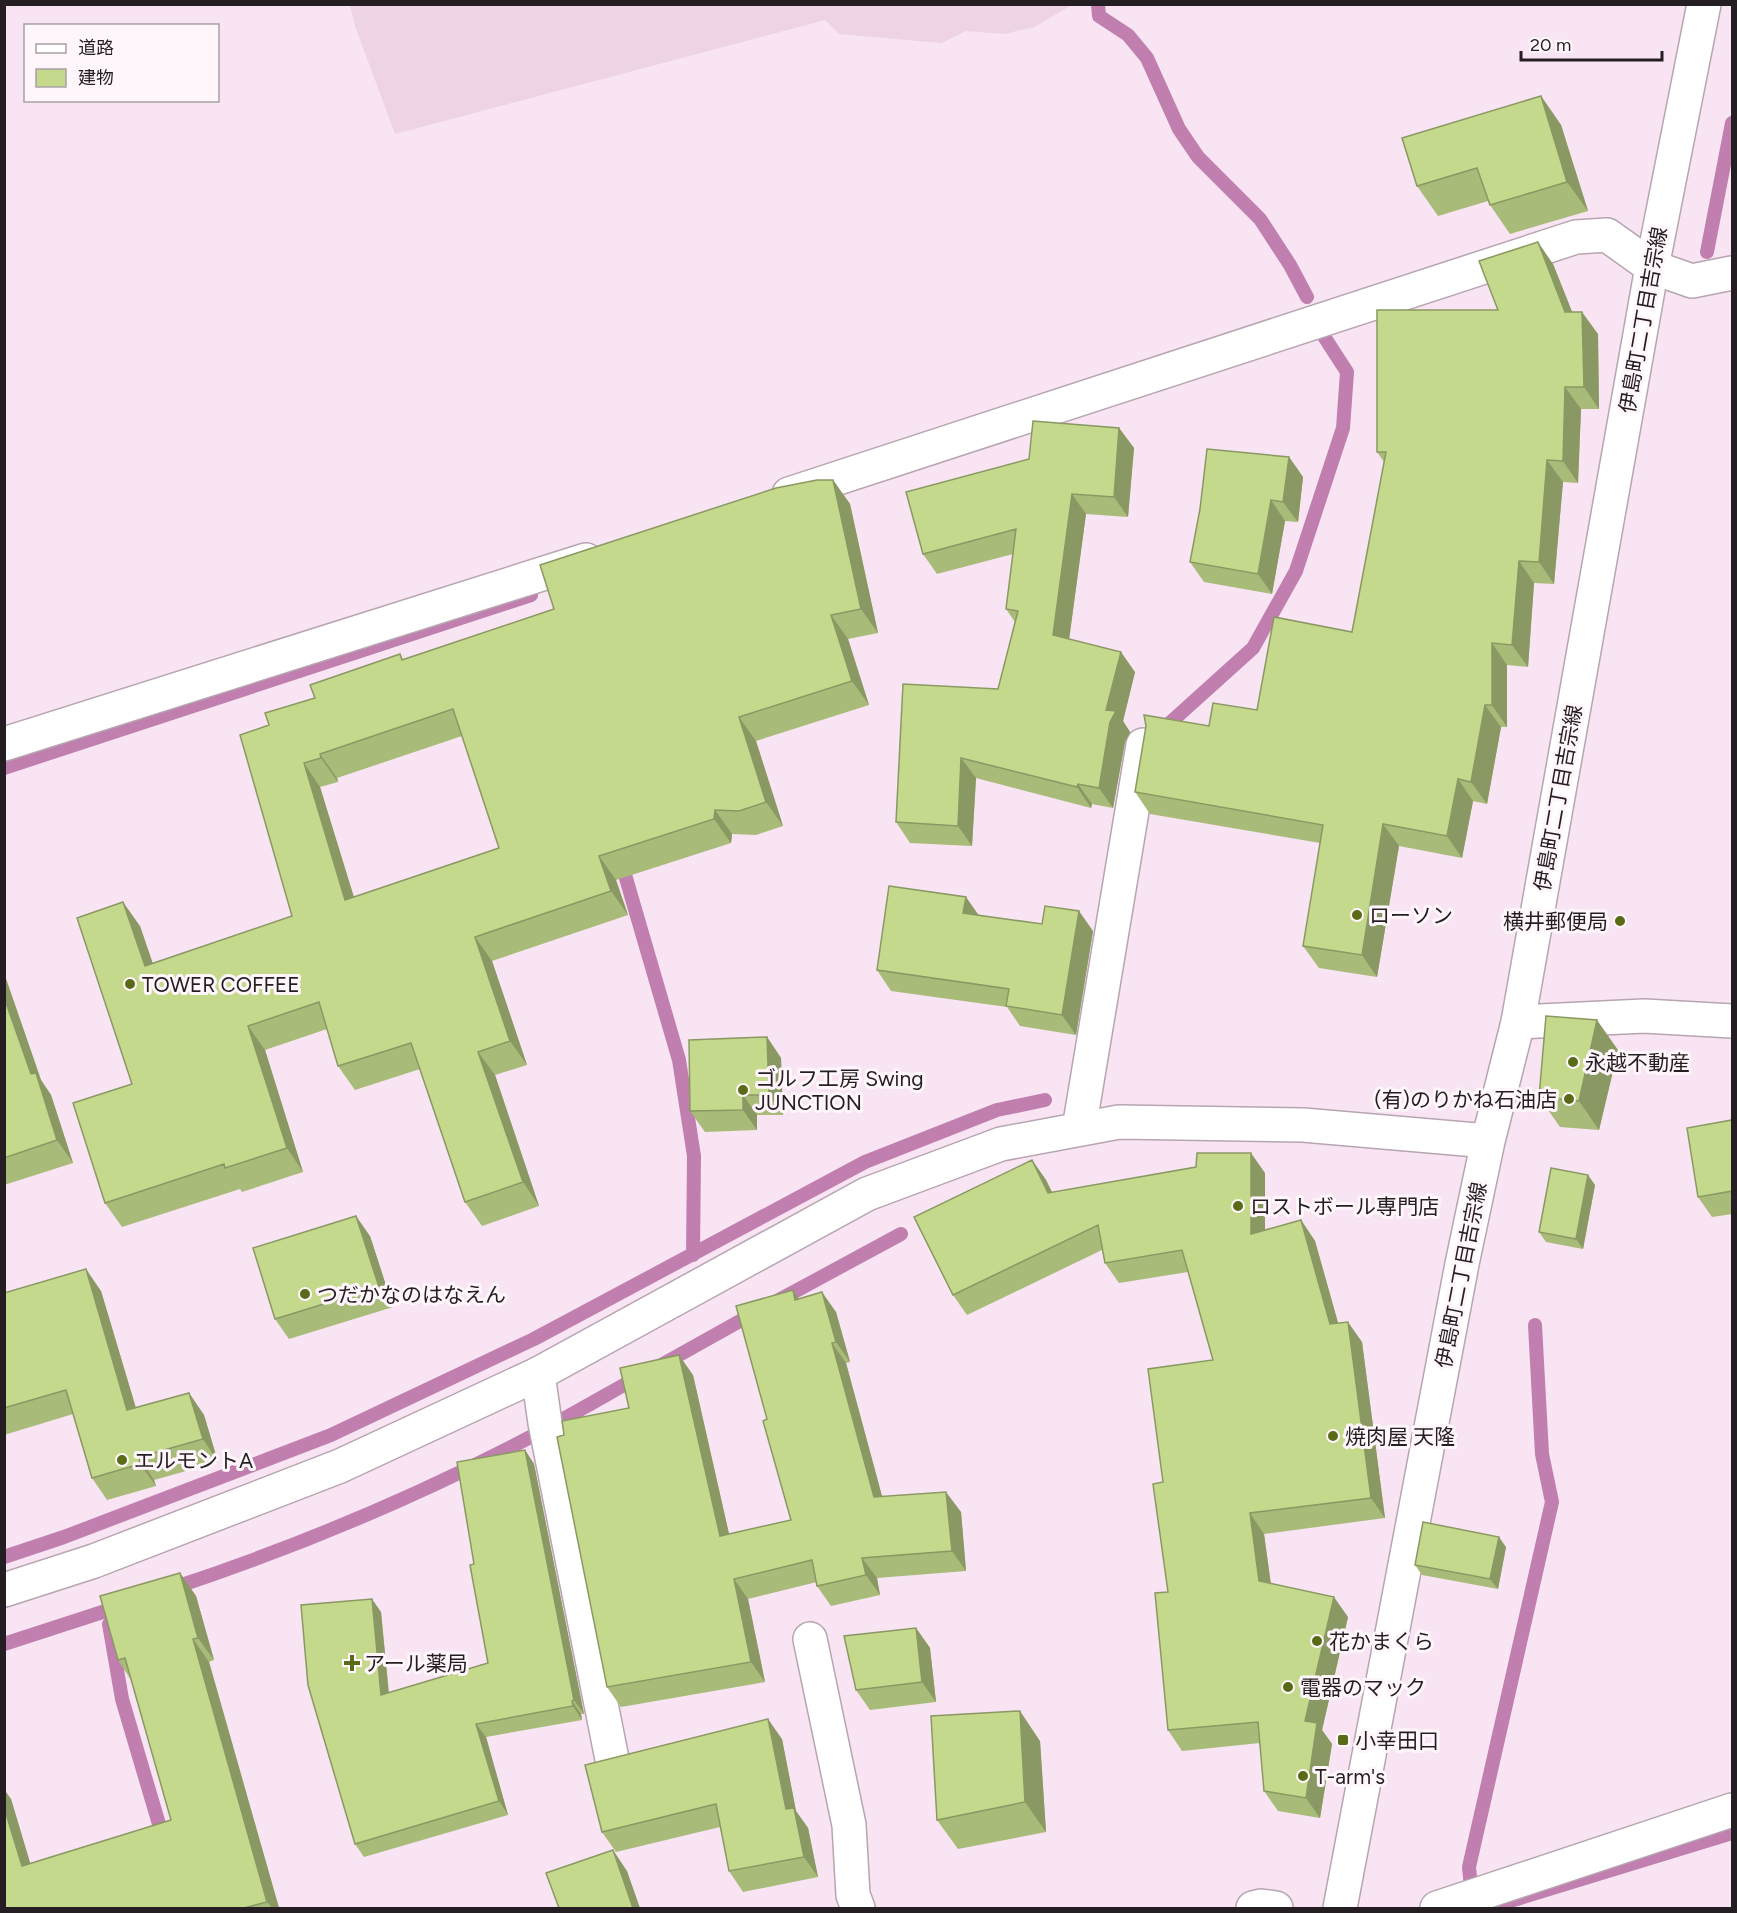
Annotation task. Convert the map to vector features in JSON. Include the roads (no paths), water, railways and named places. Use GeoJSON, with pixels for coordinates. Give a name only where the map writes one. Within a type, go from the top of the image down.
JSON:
{"type":"FeatureCollection","features":[{"type":"Feature","properties":{"kind":"street","name":"伊島町二丁目吉宗線"},"geometry":{"type":"LineString","coordinates":[[1340,1908],[1461,1270],[1488,1141],[1518,1022],[1652,267],[1704,4]]}},
{"type":"Feature","properties":{"kind":"street"},"geometry":{"type":"LineString","coordinates":[[758,504],[1576,237],[1607,235],[1652,267],[1692,281],[1732,273]]}},
{"type":"Feature","properties":{"kind":"street"},"geometry":{"type":"LineString","coordinates":[[4,744],[612,551]]}},
{"type":"Feature","properties":{"kind":"street"},"geometry":{"type":"LineString","coordinates":[[1079,1129],[1143,745]]}},
{"type":"Feature","properties":{"kind":"street"},"geometry":{"type":"LineString","coordinates":[[1518,1022],[1644,1016],[1732,1021]]}},
{"type":"Feature","properties":{"kind":"street"},"geometry":{"type":"LineString","coordinates":[[4,1590],[94,1561],[340,1466],[538,1374],[867,1194],[1001,1144],[1119,1122],[1303,1125],[1488,1141]]}},
{"type":"Feature","properties":{"kind":"street"},"geometry":{"type":"LineString","coordinates":[[538,1374],[612,1759]]}},
{"type":"Feature","properties":{"kind":"street"},"geometry":{"type":"LineString","coordinates":[[810,1639],[849,1825],[853,1896],[858,1908]]}},
{"type":"Feature","properties":{"kind":"street"},"geometry":{"type":"LineString","coordinates":[[580,1767],[647,1754]]}},
{"type":"Feature","properties":{"kind":"street"},"geometry":{"type":"LineString","coordinates":[[1450,1904],[1732,1810]]}},
{"type":"Feature","properties":{"kind":"street"},"geometry":{"type":"LineString","coordinates":[[1253,1908],[1261,1906],[1276,1908]]}},
{"type":"Feature","properties":{"kind":"waterway"},"geometry":{"type":"LineString","coordinates":[[1098,4],[1099,16],[1128,35],[1147,58],[1179,129],[1198,157],[1260,219],[1290,265],[1307,297]]}},
{"type":"Feature","properties":{"kind":"waterway"},"geometry":{"type":"LineString","coordinates":[[1707,252],[1732,123]]}},
{"type":"Feature","properties":{"kind":"waterway"},"geometry":{"type":"LineString","coordinates":[[1161,731],[1253,648],[1296,571],[1343,428],[1347,372],[1325,338]]}},
{"type":"Feature","properties":{"kind":"waterway"},"geometry":{"type":"LineString","coordinates":[[4,768],[531,595]]}},
{"type":"Feature","properties":{"kind":"waterway"},"geometry":{"type":"LineString","coordinates":[[621,861],[679,1060],[694,1156],[693,1255]]}},
{"type":"Feature","properties":{"kind":"waterway"},"geometry":{"type":"LineString","coordinates":[[4,1557],[64,1537],[331,1435],[534,1339],[865,1162],[997,1110],[1045,1100]]}},
{"type":"Feature","properties":{"kind":"waterway"},"geometry":{"type":"LineString","coordinates":[[779,1300],[901,1234]]}},
{"type":"Feature","properties":{"kind":"waterway"},"geometry":{"type":"LineString","coordinates":[[663,1364],[756,1312]]}},
{"type":"Feature","properties":{"kind":"waterway"},"geometry":{"type":"LineString","coordinates":[[1472,1898],[1469,1867],[1552,1502],[1542,1454],[1535,1325]]}},
{"type":"Feature","properties":{"kind":"waterway"},"geometry":{"type":"LineString","coordinates":[[170,1589],[302,1541],[431,1486],[530,1437],[638,1377]]}},
{"type":"Feature","properties":{"kind":"waterway"},"geometry":{"type":"LineString","coordinates":[[4,1644],[121,1606]]}},
{"type":"Feature","properties":{"kind":"waterway"},"geometry":{"type":"LineString","coordinates":[[109,1624],[122,1699],[164,1841]]}},
{"type":"Feature","properties":{"kind":"waterway"},"geometry":{"type":"LineString","coordinates":[[1487,1908],[1732,1833]]}},
{"type":"Feature","properties":{"kind":"place","name":"ローソン"},"geometry":{"type":"Point","coordinates":[1357,915]}},
{"type":"Feature","properties":{"kind":"place","name":"横井郵便局"},"geometry":{"type":"Point","coordinates":[1620,921]}},
{"type":"Feature","properties":{"kind":"place","name":"TOWER COFFEE"},"geometry":{"type":"Point","coordinates":[130,984]}},
{"type":"Feature","properties":{"kind":"place","name":"永越不動産"},"geometry":{"type":"Point","coordinates":[1573,1062]}},
{"type":"Feature","properties":{"kind":"place","name":"ゴルフ工房 Swing JUNCTION"},"geometry":{"type":"Point","coordinates":[743,1090]}},
{"type":"Feature","properties":{"kind":"place","name":"(有)のりかね石油店"},"geometry":{"type":"Point","coordinates":[1569,1099]}},
{"type":"Feature","properties":{"kind":"place","name":"ロストボール専門店"},"geometry":{"type":"Point","coordinates":[1238,1206]}},
{"type":"Feature","properties":{"kind":"place","name":"つだかなのはなえん"},"geometry":{"type":"Point","coordinates":[305,1294]}},
{"type":"Feature","properties":{"kind":"place","name":"焼肉屋 天隆"},"geometry":{"type":"Point","coordinates":[1333,1436]}},
{"type":"Feature","properties":{"kind":"place","name":"エルモントA"},"geometry":{"type":"Point","coordinates":[122,1460]}},
{"type":"Feature","properties":{"kind":"place","name":"花かまくら"},"geometry":{"type":"Point","coordinates":[1317,1641]}},
{"type":"Feature","properties":{"kind":"place","name":"アール薬局"},"geometry":{"type":"Point","coordinates":[352,1663]}},
{"type":"Feature","properties":{"kind":"place","name":"電器のマック"},"geometry":{"type":"Point","coordinates":[1288,1687]}},
{"type":"Feature","properties":{"kind":"place","name":"小幸田口"},"geometry":{"type":"Point","coordinates":[1343,1740]}},
{"type":"Feature","properties":{"kind":"place","name":"T-arm's"},"geometry":{"type":"Point","coordinates":[1303,1776]}}]}
